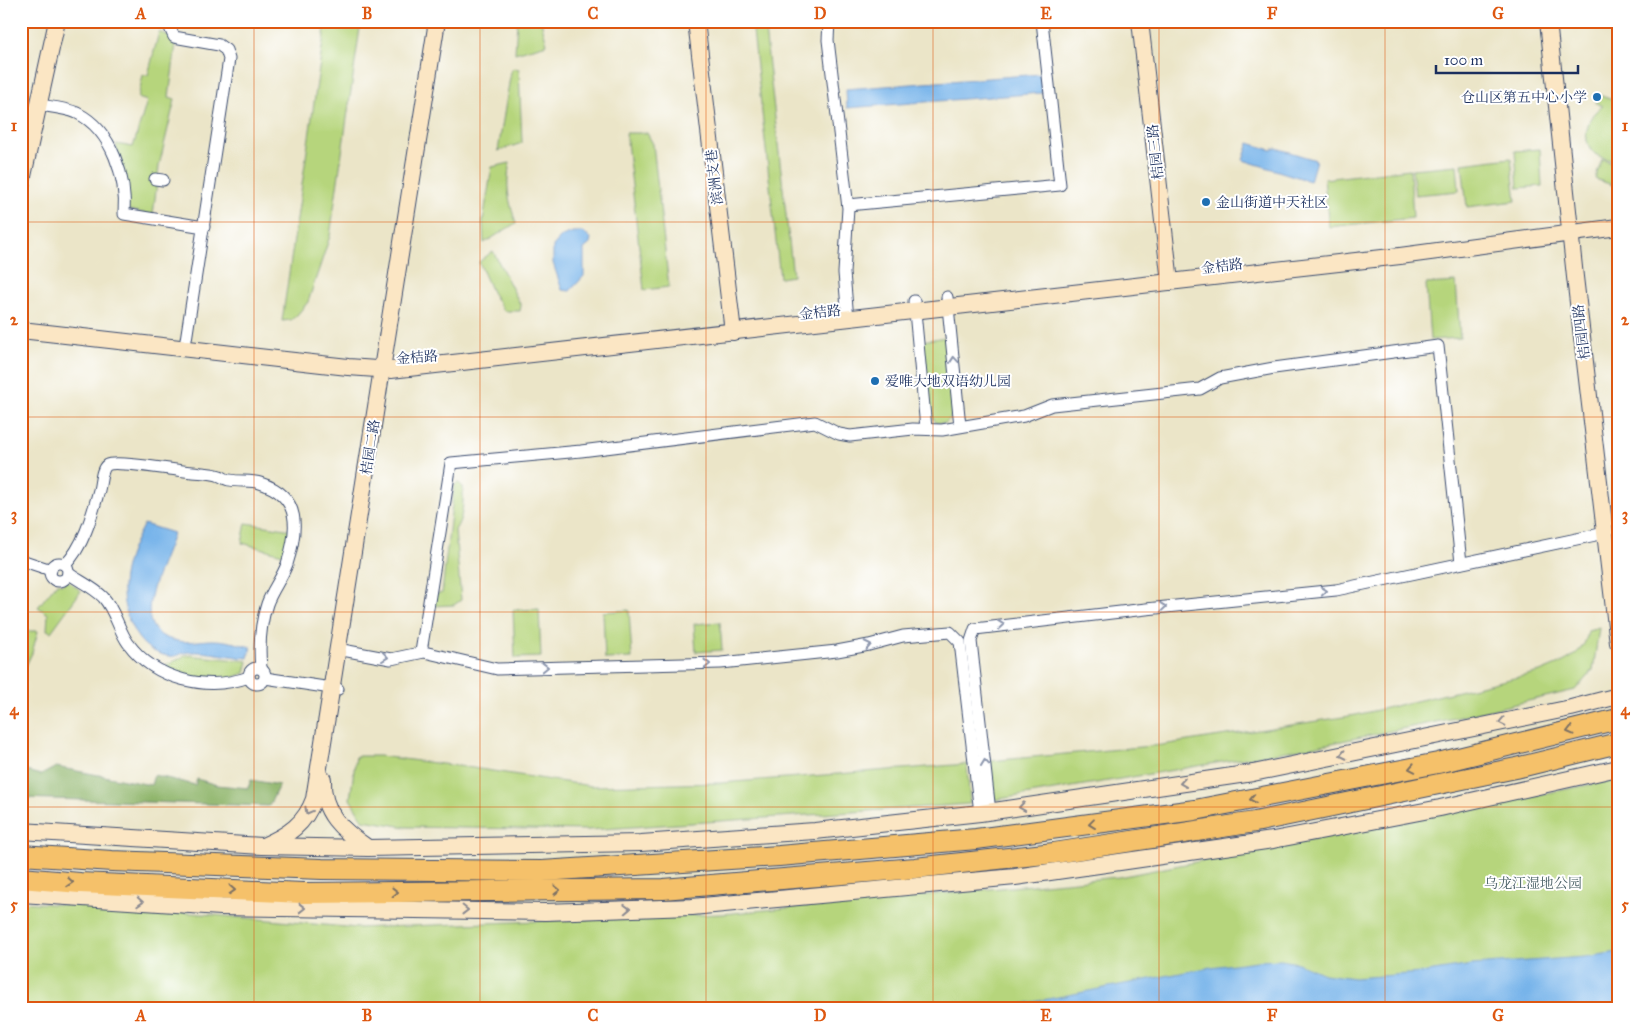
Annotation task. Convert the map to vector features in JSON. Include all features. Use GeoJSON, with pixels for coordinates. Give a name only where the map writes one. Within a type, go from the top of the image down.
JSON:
{"type":"FeatureCollection","features":[{"type":"Feature","properties":{"kind":"highway"},"geometry":{"type":"LineString","coordinates":[[21,855],[112,861],[322,869],[542,870],[779,856],[976,839],[1195,810],[1438,763],[1618,719]]}},
{"type":"Feature","properties":{"kind":"highway"},"geometry":{"type":"LineString","coordinates":[[21,878],[80,883],[303,893],[663,889],[915,868],[1054,852],[1255,822],[1516,768],[1618,742]]}},
{"type":"Feature","properties":{"kind":"main road"},"geometry":{"type":"LineString","coordinates":[[21,185],[25,153],[39,105],[57,21]]}},
{"type":"Feature","properties":{"kind":"main road","name":"桔园二路"},"geometry":{"type":"LineString","coordinates":[[388,365],[437,21]]}},
{"type":"Feature","properties":{"kind":"main road","name":"桔园二路"},"geometry":{"type":"LineString","coordinates":[[262,846],[292,830],[301,822],[311,808],[316,789],[448,21]]}},
{"type":"Feature","properties":{"kind":"main road","name":"滨洲支巷"},"geometry":{"type":"LineString","coordinates":[[696,21],[732,327]]}},
{"type":"Feature","properties":{"kind":"main road","name":"桔园三路"},"geometry":{"type":"LineString","coordinates":[[1140,21],[1169,277]]}},
{"type":"Feature","properties":{"kind":"main road","name":"桔园四路"},"geometry":{"type":"LineString","coordinates":[[1548,21],[1569,229],[1618,643]]}},
{"type":"Feature","properties":{"kind":"main road","name":"金桔路"},"geometry":{"type":"LineString","coordinates":[[21,320],[388,365],[640,335],[732,327],[948,303],[1569,229],[1618,217]]}},
{"type":"Feature","properties":{"kind":"main road"},"geometry":{"type":"LineString","coordinates":[[1569,229],[1618,227]]}},
{"type":"Feature","properties":{"kind":"main road"},"geometry":{"type":"LineString","coordinates":[[21,330],[388,365]]}},
{"type":"Feature","properties":{"kind":"main road","name":"桔园二路"},"geometry":{"type":"LineString","coordinates":[[334,688],[322,790],[329,811],[338,825],[368,848]]}},
{"type":"Feature","properties":{"kind":"main road"},"geometry":{"type":"LineString","coordinates":[[21,831],[262,846],[368,848],[641,843],[815,831],[985,812],[1253,773],[1570,708],[1618,696]]}},
{"type":"Feature","properties":{"kind":"main road"},"geometry":{"type":"LineString","coordinates":[[21,894],[221,907],[545,912],[692,907],[1014,877],[1273,840],[1440,808],[1618,768]]}},
{"type":"Feature","properties":{"kind":"street"},"geometry":{"type":"LineString","coordinates":[[167,21],[172,34],[178,39],[219,45],[228,53],[186,340]]}},
{"type":"Feature","properties":{"kind":"street"},"geometry":{"type":"LineString","coordinates":[[829,21],[829,53],[848,205],[844,273],[848,314]]}},
{"type":"Feature","properties":{"kind":"street"},"geometry":{"type":"LineString","coordinates":[[848,205],[1060,185],[1042,21]]}},
{"type":"Feature","properties":{"kind":"street"},"geometry":{"type":"LineString","coordinates":[[39,105],[77,113],[94,126],[105,140],[115,157],[124,197],[124,214],[204,226]]}},
{"type":"Feature","properties":{"kind":"street"},"geometry":{"type":"LineString","coordinates":[[948,303],[960,426]]}},
{"type":"Feature","properties":{"kind":"street"},"geometry":{"type":"LineString","coordinates":[[914,306],[926,428]]}},
{"type":"Feature","properties":{"kind":"street"},"geometry":{"type":"LineString","coordinates":[[421,652],[451,463],[581,451],[815,422],[839,434],[850,436],[926,428],[942,430],[1024,416],[1052,405],[1200,389],[1220,378],[1274,368],[1438,346],[1461,563]]}},
{"type":"Feature","properties":{"kind":"street"},"geometry":{"type":"LineString","coordinates":[[67,569],[82,539],[96,501],[104,468],[109,464],[124,463],[198,472],[268,486],[282,496],[292,507],[295,514],[295,524],[287,563],[269,598],[263,616],[263,673]]}},
{"type":"Feature","properties":{"kind":"street"},"geometry":{"type":"LineString","coordinates":[[985,812],[971,636],[975,629],[1146,608],[1336,590],[1605,533]]}},
{"type":"Feature","properties":{"kind":"street"},"geometry":{"type":"LineString","coordinates":[[21,560],[51,570],[56,563],[67,569],[103,597],[111,608],[129,645],[143,659],[162,671],[185,681],[227,683],[249,677],[251,670],[334,688]]}},
{"type":"Feature","properties":{"kind":"street"},"geometry":{"type":"LineString","coordinates":[[341,649],[391,658],[421,652],[497,669],[721,663],[869,646],[903,636],[950,632],[960,642],[985,812]]}},
{"type":"Feature","properties":{"kind":"green space"},"geometry":{"type":"Polygon","coordinates":[[[326,21],[361,21],[330,236],[308,302],[291,320],[282,321],[326,21]]]}},
{"type":"Feature","properties":{"kind":"green space"},"geometry":{"type":"Polygon","coordinates":[[[517,21],[541,21],[547,44],[515,53],[517,21]]]}},
{"type":"Feature","properties":{"kind":"green space"},"geometry":{"type":"Polygon","coordinates":[[[752,21],[764,21],[793,276],[780,278],[752,21]]]}},
{"type":"Feature","properties":{"kind":"green space"},"geometry":{"type":"Polygon","coordinates":[[[159,32],[169,36],[176,44],[169,97],[175,99],[159,166],[153,215],[128,210],[116,144],[133,147],[147,101],[138,98],[143,75],[148,75],[159,32]]]}},
{"type":"Feature","properties":{"kind":"green space"},"geometry":{"type":"Polygon","coordinates":[[[514,68],[519,69],[522,143],[498,151],[511,71],[514,68]]]}},
{"type":"Feature","properties":{"kind":"green space"},"geometry":{"type":"Polygon","coordinates":[[[1599,95],[1618,102],[1618,162],[1595,154],[1587,142],[1587,128],[1593,116],[1603,106],[1596,103],[1599,95]]]}},
{"type":"Feature","properties":{"kind":"green space"},"geometry":{"type":"Polygon","coordinates":[[[626,133],[647,133],[653,144],[669,287],[644,290],[626,133]]]}},
{"type":"Feature","properties":{"kind":"green space"},"geometry":{"type":"Polygon","coordinates":[[[1540,149],[1542,186],[1518,188],[1515,151],[1540,149]]]}},
{"type":"Feature","properties":{"kind":"green space"},"geometry":{"type":"Polygon","coordinates":[[[1511,158],[1516,201],[1467,207],[1462,164],[1511,158]]]}},
{"type":"Feature","properties":{"kind":"green space"},"geometry":{"type":"Polygon","coordinates":[[[1602,159],[1618,165],[1618,187],[1595,179],[1602,159]]]}},
{"type":"Feature","properties":{"kind":"green space"},"geometry":{"type":"Polygon","coordinates":[[[510,163],[508,194],[516,223],[484,243],[483,221],[492,167],[510,163]]]}},
{"type":"Feature","properties":{"kind":"green space"},"geometry":{"type":"Polygon","coordinates":[[[1457,165],[1459,191],[1415,195],[1412,169],[1457,165]]]}},
{"type":"Feature","properties":{"kind":"green space"},"geometry":{"type":"Polygon","coordinates":[[[1410,169],[1413,218],[1329,227],[1324,179],[1410,169]]]}},
{"type":"Feature","properties":{"kind":"green space"},"geometry":{"type":"Polygon","coordinates":[[[493,251],[521,306],[520,311],[504,311],[492,292],[479,262],[493,251]]]}},
{"type":"Feature","properties":{"kind":"green space"},"geometry":{"type":"Polygon","coordinates":[[[1456,282],[1460,338],[1430,340],[1426,284],[1456,282]]]}},
{"type":"Feature","properties":{"kind":"green space"},"geometry":{"type":"Polygon","coordinates":[[[946,337],[954,408],[951,417],[946,423],[936,423],[931,415],[922,341],[946,337]]]}},
{"type":"Feature","properties":{"kind":"green space"},"geometry":{"type":"Polygon","coordinates":[[[458,482],[463,487],[461,515],[455,530],[461,600],[454,605],[432,606],[434,595],[442,593],[454,486],[458,482]]]}},
{"type":"Feature","properties":{"kind":"green space"},"geometry":{"type":"Polygon","coordinates":[[[246,523],[292,530],[286,555],[242,543],[246,523]]]}},
{"type":"Feature","properties":{"kind":"green space"},"geometry":{"type":"Polygon","coordinates":[[[67,580],[81,591],[51,632],[47,630],[48,614],[38,607],[57,583],[63,584],[67,580]]]}},
{"type":"Feature","properties":{"kind":"green space"},"geometry":{"type":"Polygon","coordinates":[[[539,609],[541,657],[515,658],[513,610],[539,609]]]}},
{"type":"Feature","properties":{"kind":"green space"},"geometry":{"type":"Polygon","coordinates":[[[629,610],[632,658],[605,659],[603,612],[629,610]]]}},
{"type":"Feature","properties":{"kind":"green space"},"geometry":{"type":"Polygon","coordinates":[[[720,622],[722,650],[696,652],[694,624],[720,622]]]}},
{"type":"Feature","properties":{"kind":"green space"},"geometry":{"type":"Polygon","coordinates":[[[21,628],[29,631],[38,631],[32,653],[21,676],[21,628]]]}},
{"type":"Feature","properties":{"kind":"green space"},"geometry":{"type":"Polygon","coordinates":[[[1599,628],[1593,670],[1575,690],[1460,717],[1312,747],[994,800],[990,761],[1162,745],[1356,715],[1540,672],[1571,658],[1582,647],[1588,631],[1599,628]]]}},
{"type":"Feature","properties":{"kind":"green space"},"geometry":{"type":"Polygon","coordinates":[[[186,655],[248,661],[245,673],[235,677],[215,680],[194,678],[165,666],[186,655]]]}},
{"type":"Feature","properties":{"kind":"green space"},"geometry":{"type":"Polygon","coordinates":[[[356,756],[379,756],[466,767],[591,786],[721,783],[967,764],[970,804],[588,830],[406,827],[363,820],[350,799],[356,756]]]}},
{"type":"Feature","properties":{"kind":"green space"},"geometry":{"type":"Polygon","coordinates":[[[21,766],[26,771],[41,775],[56,767],[151,785],[154,775],[195,785],[197,779],[217,785],[248,788],[251,780],[279,785],[269,806],[21,798],[21,766]]]}},
{"type":"Feature","properties":{"kind":"green space","name":"乌龙江湿地公园"},"geometry":{"type":"Polygon","coordinates":[[[1618,779],[1618,960],[1112,1008],[21,1008],[21,902],[191,913],[357,928],[723,914],[1119,877],[1618,779]]]}},
{"type":"Feature","properties":{"kind":"water"},"geometry":{"type":"Polygon","coordinates":[[[1041,74],[1042,93],[847,108],[846,89],[1041,74]]]}},
{"type":"Feature","properties":{"kind":"water"},"geometry":{"type":"Polygon","coordinates":[[[1249,143],[1271,150],[1276,148],[1316,160],[1310,181],[1243,160],[1249,143]]]}},
{"type":"Feature","properties":{"kind":"water"},"geometry":{"type":"Polygon","coordinates":[[[573,232],[582,232],[591,238],[590,244],[584,249],[584,276],[570,291],[562,290],[553,263],[553,246],[562,236],[573,232]]]}},
{"type":"Feature","properties":{"kind":"water"},"geometry":{"type":"Polygon","coordinates":[[[144,524],[173,533],[151,596],[149,612],[152,625],[161,635],[178,641],[218,640],[251,647],[248,658],[197,652],[168,656],[149,648],[138,638],[128,619],[123,591],[124,578],[131,551],[144,524]]]}},
{"type":"Feature","properties":{"kind":"water"},"geometry":{"type":"Polygon","coordinates":[[[1618,952],[1618,1008],[1002,1008],[1211,967],[1257,961],[1281,960],[1298,963],[1324,974],[1354,978],[1421,973],[1472,965],[1585,957],[1618,952]]]}},
{"type":"Feature","properties":{"kind":"place","name":"仓山区第五中心小学"},"geometry":{"type":"Point","coordinates":[1597,97]}},
{"type":"Feature","properties":{"kind":"place","name":"金山街道中天社区"},"geometry":{"type":"Point","coordinates":[1206,202]}},
{"type":"Feature","properties":{"kind":"place","name":"爱唯大地双语幼儿园"},"geometry":{"type":"Point","coordinates":[875,381]}}]}
